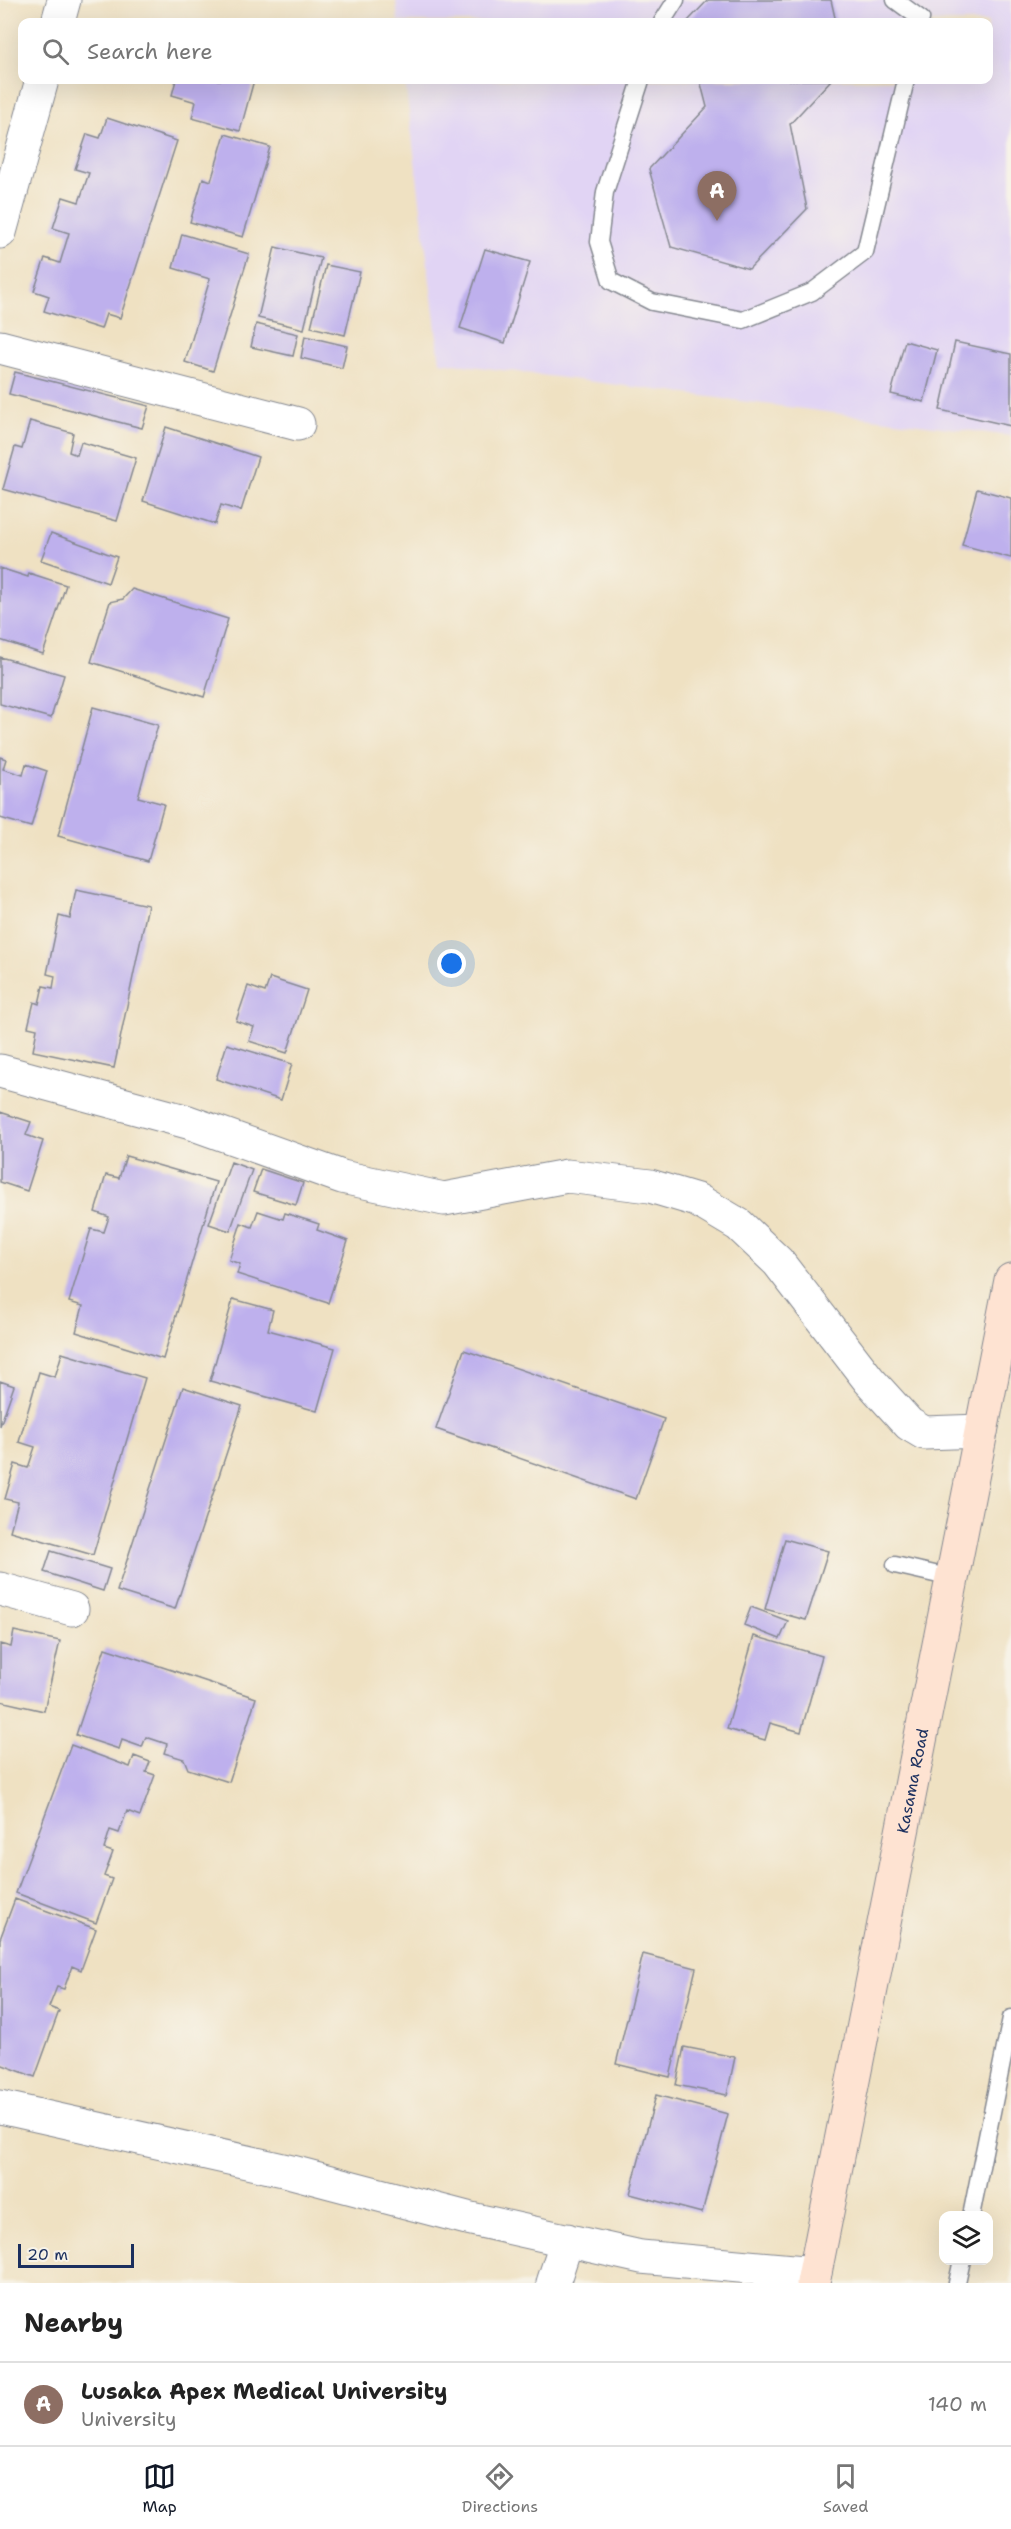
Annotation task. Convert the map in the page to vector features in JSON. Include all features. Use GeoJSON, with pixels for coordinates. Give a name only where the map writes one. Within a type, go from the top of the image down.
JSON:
{"type":"FeatureCollection","features":[{"type":"Feature","properties":{"kind":"street"},"geometry":{"type":"LineString","coordinates":[[59,18],[64,0]]}},
{"type":"Feature","properties":{"kind":"street"},"geometry":{"type":"LineString","coordinates":[[0,232],[41,84]]}},
{"type":"Feature","properties":{"kind":"street"},"geometry":{"type":"LineString","coordinates":[[0,347],[298,424]]}},
{"type":"Feature","properties":{"kind":"street"},"geometry":{"type":"LineString","coordinates":[[0,1071],[189,1122],[342,1177],[444,1199],[567,1176],[650,1186],[697,1200],[739,1225],[778,1262],[869,1380],[909,1424],[924,1433],[981,1431]]}},
{"type":"Feature","properties":{"kind":"street","name":"Kasama Road"},"geometry":{"type":"LineString","coordinates":[[814,2278],[1011,1280]]}},
{"type":"Feature","properties":{"kind":"street"},"geometry":{"type":"LineString","coordinates":[[0,1589],[72,1609]]}},
{"type":"Feature","properties":{"kind":"street"},"geometry":{"type":"LineString","coordinates":[[0,2107],[292,2172],[467,2218],[641,2257],[814,2278]]}},
{"type":"Feature","properties":{"kind":"street"},"geometry":{"type":"LineString","coordinates":[[554,2283],[567,2240]]}},
{"type":"Feature","properties":{"kind":"lane"},"geometry":{"type":"LineString","coordinates":[[665,18],[676,0]]}},
{"type":"Feature","properties":{"kind":"lane"},"geometry":{"type":"LineString","coordinates":[[895,0],[920,18]]}},
{"type":"Feature","properties":{"kind":"lane"},"geometry":{"type":"LineString","coordinates":[[640,84],[605,192],[599,242],[611,281],[652,302],[743,320],[812,292],[865,252],[905,84]]}},
{"type":"Feature","properties":{"kind":"lane"},"geometry":{"type":"LineString","coordinates":[[895,1565],[952,1578]]}},
{"type":"Feature","properties":{"kind":"lane"},"geometry":{"type":"LineString","coordinates":[[972,2211],[1011,2018]]}},
{"type":"Feature","properties":{"kind":"lane"},"geometry":{"type":"LineString","coordinates":[[957,2283],[961,2265]]}},
{"type":"Feature","properties":{"kind":"shaded area"},"geometry":{"type":"Polygon","coordinates":[[[396,0],[1011,0],[1011,436],[440,362],[405,84],[993,84],[993,18],[398,18],[396,0]]]}},
{"type":"Feature","properties":{"kind":"building"},"geometry":{"type":"Polygon","coordinates":[[[708,0],[831,0],[835,18],[691,18],[708,0]]]}},
{"type":"Feature","properties":{"kind":"building"},"geometry":{"type":"Polygon","coordinates":[[[175,84],[253,84],[240,131],[192,118],[196,102],[172,95],[175,84]]]}},
{"type":"Feature","properties":{"kind":"building"},"geometry":{"type":"Polygon","coordinates":[[[701,84],[827,84],[790,124],[807,209],[749,269],[671,247],[649,169],[707,107],[701,84]]]}},
{"type":"Feature","properties":{"kind":"building"},"geometry":{"type":"Polygon","coordinates":[[[107,118],[177,141],[120,318],[106,314],[101,329],[44,311],[49,296],[34,291],[45,258],[60,263],[69,233],[53,228],[63,197],[79,202],[89,173],[75,169],[87,134],[100,138],[107,118]]]}},
{"type":"Feature","properties":{"kind":"building"},"geometry":{"type":"Polygon","coordinates":[[[225,134],[270,147],[243,237],[190,222],[203,178],[211,181],[225,134]]]}},
{"type":"Feature","properties":{"kind":"building"},"geometry":{"type":"Polygon","coordinates":[[[182,234],[249,254],[213,371],[185,362],[210,279],[173,268],[182,234]]]}},
{"type":"Feature","properties":{"kind":"building"},"geometry":{"type":"Polygon","coordinates":[[[275,247],[321,258],[304,329],[258,318],[275,247]]]}},
{"type":"Feature","properties":{"kind":"building"},"geometry":{"type":"Polygon","coordinates":[[[485,249],[530,262],[505,343],[460,328],[485,249]]]}},
{"type":"Feature","properties":{"kind":"building"},"geometry":{"type":"Polygon","coordinates":[[[326,265],[360,272],[345,335],[311,327],[326,265]]]}},
{"type":"Feature","properties":{"kind":"building"},"geometry":{"type":"Polygon","coordinates":[[[256,324],[298,334],[293,356],[251,347],[256,324]]]}},
{"type":"Feature","properties":{"kind":"building"},"geometry":{"type":"Polygon","coordinates":[[[305,336],[347,346],[342,368],[301,358],[305,336]]]}},
{"type":"Feature","properties":{"kind":"building"},"geometry":{"type":"Polygon","coordinates":[[[905,341],[937,350],[924,402],[891,394],[905,341]]]}},
{"type":"Feature","properties":{"kind":"building"},"geometry":{"type":"Polygon","coordinates":[[[955,342],[1011,354],[1011,426],[940,410],[955,342]]]}},
{"type":"Feature","properties":{"kind":"building"},"geometry":{"type":"Polygon","coordinates":[[[15,372],[149,406],[142,428],[9,394],[15,372]]]}},
{"type":"Feature","properties":{"kind":"building"},"geometry":{"type":"Polygon","coordinates":[[[30,421],[73,433],[69,452],[77,455],[81,442],[136,458],[117,521],[3,489],[15,447],[22,449],[30,421]]]}},
{"type":"Feature","properties":{"kind":"building"},"geometry":{"type":"Polygon","coordinates":[[[166,427],[258,457],[241,511],[221,505],[215,524],[143,501],[166,427]]]}},
{"type":"Feature","properties":{"kind":"building"},"geometry":{"type":"Polygon","coordinates":[[[977,489],[1011,498],[1011,558],[962,545],[977,489]]]}},
{"type":"Feature","properties":{"kind":"building"},"geometry":{"type":"Polygon","coordinates":[[[51,533],[117,557],[108,583],[41,560],[51,533]]]}},
{"type":"Feature","properties":{"kind":"building"},"geometry":{"type":"Polygon","coordinates":[[[0,568],[28,577],[29,573],[66,585],[43,654],[0,640],[0,568]]]}},
{"type":"Feature","properties":{"kind":"building"},"geometry":{"type":"Polygon","coordinates":[[[132,589],[228,619],[204,697],[91,662],[110,602],[123,599],[132,589]]]}},
{"type":"Feature","properties":{"kind":"building"},"geometry":{"type":"Polygon","coordinates":[[[0,657],[64,675],[51,718],[0,704],[0,657]]]}},
{"type":"Feature","properties":{"kind":"building"},"geometry":{"type":"Polygon","coordinates":[[[93,707],[158,725],[138,797],[164,804],[148,861],[58,836],[93,707]]]}},
{"type":"Feature","properties":{"kind":"building"},"geometry":{"type":"Polygon","coordinates":[[[0,757],[6,759],[3,769],[23,775],[26,764],[47,771],[31,827],[0,818],[0,757]]]}},
{"type":"Feature","properties":{"kind":"building"},"geometry":{"type":"Polygon","coordinates":[[[76,890],[148,905],[114,1068],[33,1051],[37,1029],[28,1027],[34,1002],[39,1004],[43,986],[53,988],[55,976],[47,974],[59,916],[70,919],[76,890]]]}},
{"type":"Feature","properties":{"kind":"building"},"geometry":{"type":"Polygon","coordinates":[[[270,978],[307,990],[287,1053],[249,1041],[254,1027],[236,1021],[248,986],[265,992],[270,978]]]}},
{"type":"Feature","properties":{"kind":"building"},"geometry":{"type":"Polygon","coordinates":[[[227,1044],[292,1064],[281,1100],[216,1079],[227,1044]]]}},
{"type":"Feature","properties":{"kind":"building"},"geometry":{"type":"Polygon","coordinates":[[[0,1112],[31,1122],[26,1135],[43,1141],[27,1191],[0,1182],[0,1112]]]}},
{"type":"Feature","properties":{"kind":"building"},"geometry":{"type":"Polygon","coordinates":[[[126,1156],[216,1182],[163,1359],[76,1332],[83,1306],[69,1302],[91,1229],[104,1232],[109,1217],[95,1212],[106,1175],[119,1178],[126,1156]]]}},
{"type":"Feature","properties":{"kind":"building"},"geometry":{"type":"Polygon","coordinates":[[[231,1162],[252,1170],[230,1231],[209,1224],[231,1162]]]}},
{"type":"Feature","properties":{"kind":"building"},"geometry":{"type":"Polygon","coordinates":[[[261,1169],[303,1183],[296,1205],[253,1192],[261,1169]]]}},
{"type":"Feature","properties":{"kind":"building"},"geometry":{"type":"Polygon","coordinates":[[[258,1211],[283,1219],[285,1213],[319,1224],[317,1230],[348,1241],[328,1303],[237,1274],[240,1264],[229,1260],[241,1223],[252,1227],[258,1211]]]}},
{"type":"Feature","properties":{"kind":"building"},"geometry":{"type":"Polygon","coordinates":[[[233,1299],[273,1310],[268,1330],[335,1348],[317,1411],[210,1381],[233,1299]]]}},
{"type":"Feature","properties":{"kind":"building"},"geometry":{"type":"Polygon","coordinates":[[[464,1350],[664,1419],[636,1499],[436,1429],[464,1350]]]}},
{"type":"Feature","properties":{"kind":"building"},"geometry":{"type":"Polygon","coordinates":[[[62,1353],[145,1378],[93,1555],[10,1531],[18,1502],[5,1499],[15,1464],[28,1468],[35,1447],[19,1442],[39,1372],[55,1377],[62,1353]]]}},
{"type":"Feature","properties":{"kind":"building"},"geometry":{"type":"Polygon","coordinates":[[[0,1381],[14,1386],[0,1426],[0,1381]]]}},
{"type":"Feature","properties":{"kind":"building"},"geometry":{"type":"Polygon","coordinates":[[[183,1387],[242,1406],[175,1609],[117,1591],[183,1387]]]}},
{"type":"Feature","properties":{"kind":"building"},"geometry":{"type":"Polygon","coordinates":[[[785,1539],[828,1551],[806,1620],[765,1609],[785,1539]]]}},
{"type":"Feature","properties":{"kind":"building"},"geometry":{"type":"Polygon","coordinates":[[[51,1551],[110,1569],[103,1591],[44,1572],[51,1551]]]}},
{"type":"Feature","properties":{"kind":"building"},"geometry":{"type":"Polygon","coordinates":[[[751,1607],[788,1621],[780,1639],[744,1625],[751,1607]]]}},
{"type":"Feature","properties":{"kind":"building"},"geometry":{"type":"Polygon","coordinates":[[[14,1631],[60,1641],[44,1711],[0,1701],[0,1644],[11,1647],[14,1631]]]}},
{"type":"Feature","properties":{"kind":"building"},"geometry":{"type":"Polygon","coordinates":[[[754,1636],[822,1656],[801,1732],[770,1723],[765,1740],[727,1729],[754,1636]]]}},
{"type":"Feature","properties":{"kind":"building"},"geometry":{"type":"Polygon","coordinates":[[[105,1648],[256,1698],[229,1782],[188,1769],[184,1759],[164,1753],[167,1744],[146,1737],[142,1747],[122,1740],[119,1749],[76,1735],[105,1648]]]}},
{"type":"Feature","properties":{"kind":"building"},"geometry":{"type":"Polygon","coordinates":[[[71,1745],[130,1767],[134,1756],[150,1762],[146,1772],[155,1775],[140,1816],[127,1811],[119,1833],[110,1830],[104,1849],[113,1852],[104,1876],[112,1879],[96,1923],[16,1893],[71,1745]]]}},
{"type":"Feature","properties":{"kind":"building"},"geometry":{"type":"Polygon","coordinates":[[[15,1899],[96,1929],[81,1970],[72,1966],[64,1989],[57,1987],[49,2007],[59,2011],[35,2077],[0,2064],[0,1939],[15,1899]]]}},
{"type":"Feature","properties":{"kind":"building"},"geometry":{"type":"Polygon","coordinates":[[[643,1954],[696,1968],[670,2077],[616,2064],[643,1954]]]}},
{"type":"Feature","properties":{"kind":"building"},"geometry":{"type":"Polygon","coordinates":[[[684,2047],[735,2057],[727,2095],[676,2085],[684,2047]]]}},
{"type":"Feature","properties":{"kind":"building"},"geometry":{"type":"Polygon","coordinates":[[[656,2095],[728,2114],[702,2213],[630,2194],[656,2095]]]}},
{"type":"Feature","properties":{"kind":"place","name":"Lusaka Apex Medical University"},"geometry":{"type":"Point","coordinates":[717,221]}}]}
